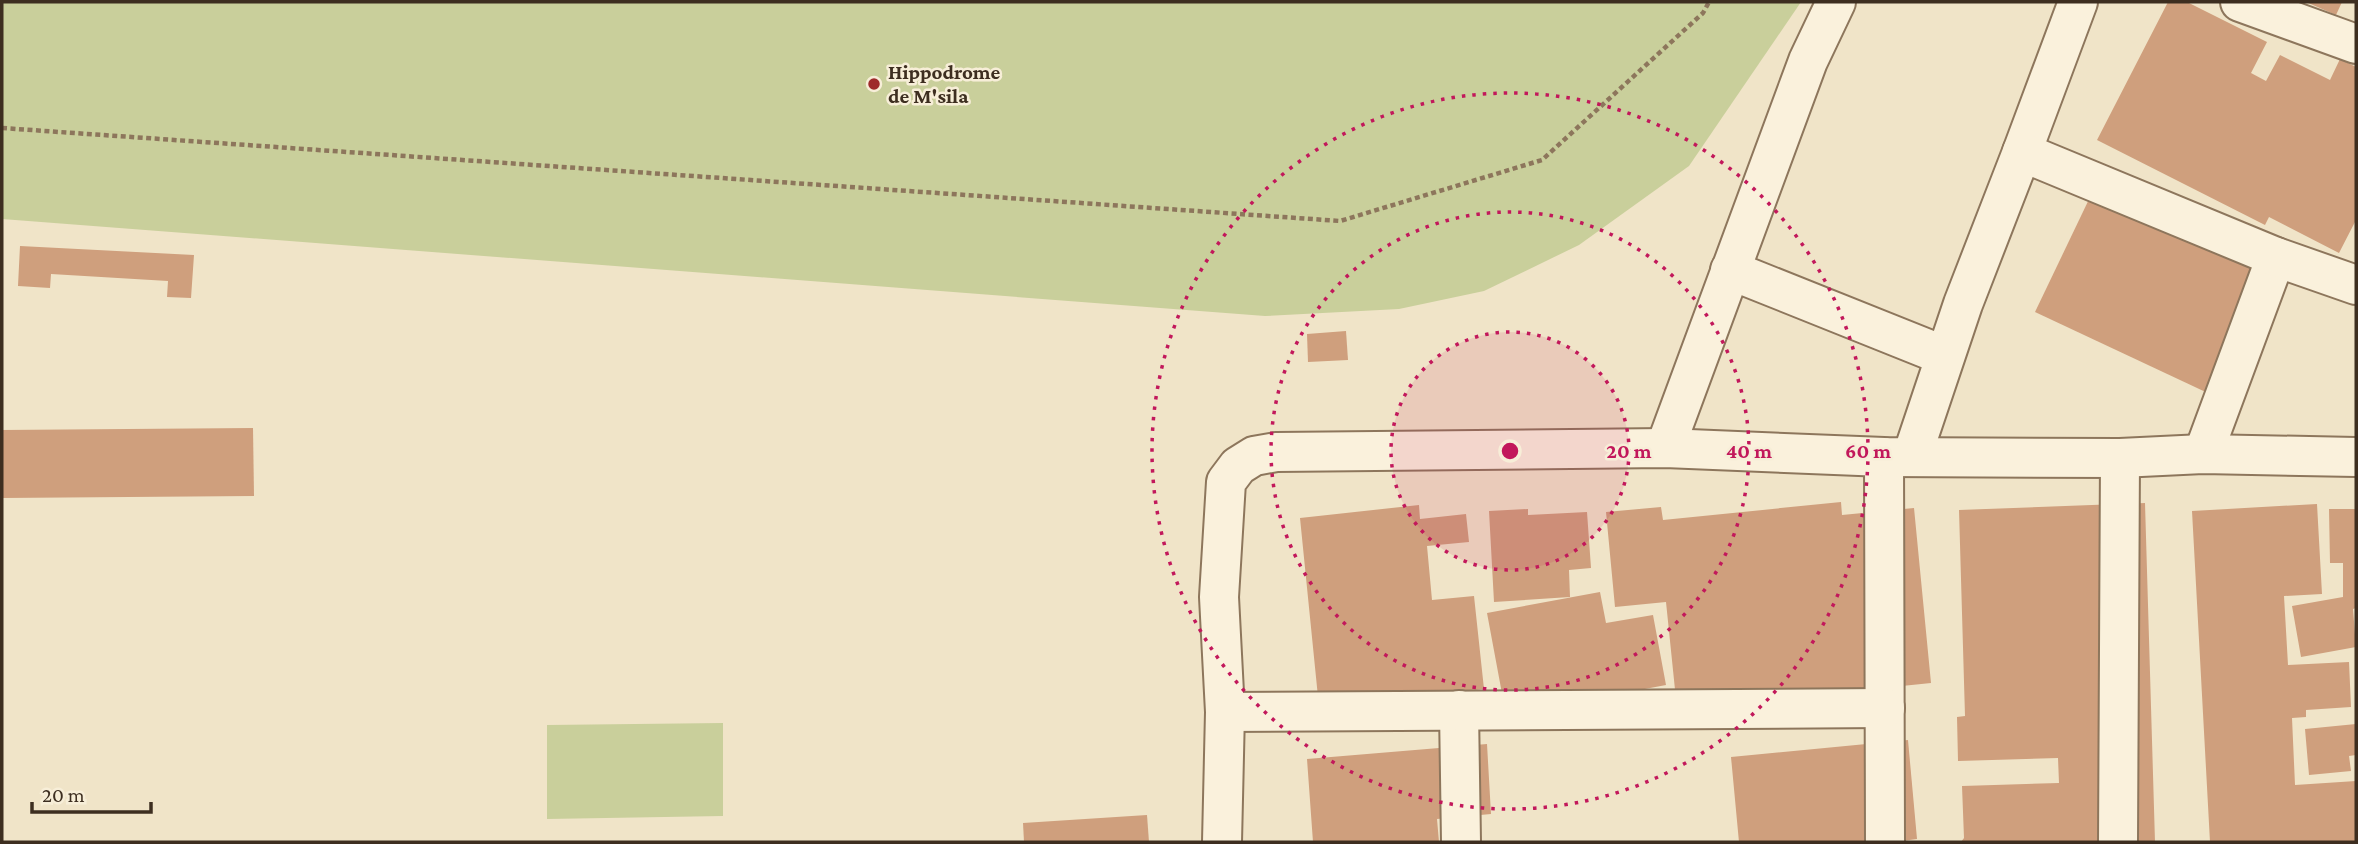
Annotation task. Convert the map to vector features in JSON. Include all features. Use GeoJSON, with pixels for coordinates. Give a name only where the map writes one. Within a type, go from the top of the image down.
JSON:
{"type":"FeatureCollection","features":[{"type":"Feature","properties":{"kind":"street"},"geometry":{"type":"LineString","coordinates":[[1665,447],[1808,61],[1836,2]]}},
{"type":"Feature","properties":{"kind":"street"},"geometry":{"type":"LineString","coordinates":[[1885,842],[1885,708],[1898,457],[1945,356],[2078,2]]}},
{"type":"Feature","properties":{"kind":"street"},"geometry":{"type":"LineString","coordinates":[[2240,2],[2317,15],[2356,44]]}},
{"type":"Feature","properties":{"kind":"street"},"geometry":{"type":"LineString","coordinates":[[2021,152],[2276,257],[2356,285]]}},
{"type":"Feature","properties":{"kind":"street"},"geometry":{"type":"LineString","coordinates":[[2203,454],[2276,257]]}},
{"type":"Feature","properties":{"kind":"street"},"geometry":{"type":"LineString","coordinates":[[1730,270],[1945,356]]}},
{"type":"Feature","properties":{"kind":"street"},"geometry":{"type":"LineString","coordinates":[[1222,842],[1224,712],[1219,597],[1223,511],[1226,482],[1238,466],[1254,456],[1276,452],[1665,447],[1898,457],[2119,458],[2203,454],[2356,457]]}},
{"type":"Feature","properties":{"kind":"street"},"geometry":{"type":"LineString","coordinates":[[2118,842],[2119,458]]}},
{"type":"Feature","properties":{"kind":"street"},"geometry":{"type":"LineString","coordinates":[[1224,712],[1885,708]]}},
{"type":"Feature","properties":{"kind":"street"},"geometry":{"type":"LineString","coordinates":[[1459,710],[1461,842]]}},
{"type":"Feature","properties":{"kind":"path"},"geometry":{"type":"LineString","coordinates":[[2,128],[1340,220],[1542,160],[1703,13],[1709,2]]}},
{"type":"Feature","properties":{"kind":"green space","name":"Hippodrome de M'sila"},"geometry":{"type":"Polygon","coordinates":[[[2,2],[1801,2],[1689,166],[1579,245],[1484,291],[1399,309],[1265,316],[2,219],[2,2]]]}},
{"type":"Feature","properties":{"kind":"green space"},"geometry":{"type":"Polygon","coordinates":[[[723,723],[723,816],[547,819],[547,725],[723,723]]]}},
{"type":"Feature","properties":{"kind":"building"},"geometry":{"type":"Polygon","coordinates":[[[2168,2],[2187,2],[2267,42],[2251,73],[2266,81],[2280,55],[2330,80],[2340,59],[2356,67],[2356,220],[2339,253],[2269,217],[2265,225],[2097,140],[2168,2]]]}},
{"type":"Feature","properties":{"kind":"building"},"geometry":{"type":"Polygon","coordinates":[[[2306,2],[2342,2],[2336,15],[2306,2]]]}},
{"type":"Feature","properties":{"kind":"building"},"geometry":{"type":"Polygon","coordinates":[[[2092,193],[2268,276],[2212,395],[2035,312],[2092,193]]]}},
{"type":"Feature","properties":{"kind":"building"},"geometry":{"type":"Polygon","coordinates":[[[20,246],[194,255],[191,298],[167,297],[168,281],[51,274],[50,288],[18,286],[20,246]]]}},
{"type":"Feature","properties":{"kind":"building"},"geometry":{"type":"Polygon","coordinates":[[[1346,331],[1348,360],[1308,362],[1307,334],[1346,331]]]}},
{"type":"Feature","properties":{"kind":"building"},"geometry":{"type":"Polygon","coordinates":[[[253,428],[254,496],[2,498],[2,430],[253,428]]]}},
{"type":"Feature","properties":{"kind":"building"},"geometry":{"type":"Polygon","coordinates":[[[1841,502],[1842,515],[1914,508],[1931,683],[1677,709],[1666,602],[1615,607],[1606,512],[1661,507],[1663,520],[1841,502]]]}},
{"type":"Feature","properties":{"kind":"building"},"geometry":{"type":"Polygon","coordinates":[[[2145,503],[2155,842],[1961,842],[1964,838],[1962,786],[2059,783],[2058,758],[1958,761],[1957,717],[1965,716],[1959,510],[2145,503]]]}},
{"type":"Feature","properties":{"kind":"building"},"geometry":{"type":"Polygon","coordinates":[[[2317,504],[2322,594],[2284,596],[2288,665],[2349,662],[2351,707],[2306,710],[2306,717],[2292,718],[2295,785],[2356,781],[2356,842],[2210,842],[2192,511],[2317,504]]]}},
{"type":"Feature","properties":{"kind":"building"},"geometry":{"type":"Polygon","coordinates":[[[1419,505],[1420,519],[1466,514],[1469,542],[1427,546],[1432,600],[1474,596],[1484,689],[1319,707],[1300,518],[1419,505]]]}},
{"type":"Feature","properties":{"kind":"building"},"geometry":{"type":"Polygon","coordinates":[[[1528,509],[1528,515],[1587,512],[1591,568],[1569,570],[1570,597],[1494,602],[1489,511],[1528,509]]]}},
{"type":"Feature","properties":{"kind":"building"},"geometry":{"type":"Polygon","coordinates":[[[2329,509],[2356,509],[2356,608],[2353,609],[2356,647],[2301,657],[2292,606],[2343,597],[2343,563],[2330,563],[2329,509]]]}},
{"type":"Feature","properties":{"kind":"building"},"geometry":{"type":"Polygon","coordinates":[[[1600,592],[1606,623],[1653,615],[1666,685],[1506,715],[1487,613],[1600,592]]]}},
{"type":"Feature","properties":{"kind":"building"},"geometry":{"type":"Polygon","coordinates":[[[2356,724],[2356,755],[2349,756],[2351,771],[2309,775],[2305,729],[2356,724]]]}},
{"type":"Feature","properties":{"kind":"building"},"geometry":{"type":"Polygon","coordinates":[[[1908,740],[1917,839],[1894,842],[1739,842],[1731,757],[1908,740]]]}},
{"type":"Feature","properties":{"kind":"building"},"geometry":{"type":"Polygon","coordinates":[[[1487,744],[1491,814],[1437,819],[1439,842],[1313,842],[1307,759],[1487,744]]]}},
{"type":"Feature","properties":{"kind":"building"},"geometry":{"type":"Polygon","coordinates":[[[1147,815],[1149,842],[1024,842],[1023,823],[1147,815]]]}},
{"type":"Feature","properties":{"kind":"place","name":"Hippodrome de M'sila"},"geometry":{"type":"Point","coordinates":[874,84]}}]}
